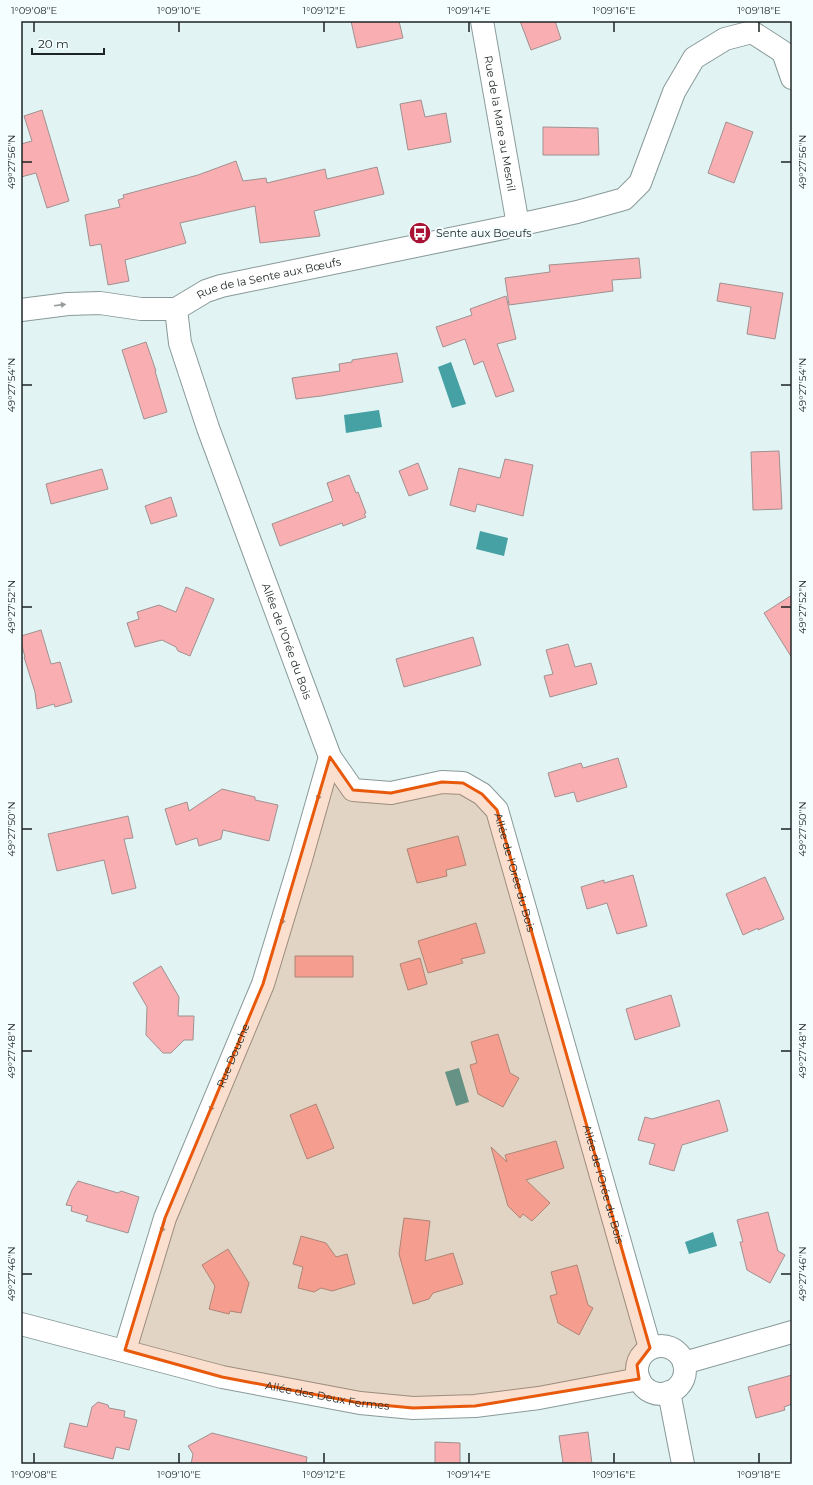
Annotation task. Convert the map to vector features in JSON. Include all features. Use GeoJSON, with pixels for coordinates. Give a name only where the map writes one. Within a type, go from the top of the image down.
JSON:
{"type":"FeatureCollection","features":[{"type":"Feature","properties":{"kind":"street","name":"Rue de la Mare au Mesnil"},"geometry":{"type":"LineString","coordinates":[[482,21],[518,225]]}},
{"type":"Feature","properties":{"kind":"street","name":"Rue de la Sente aux Bœufs"},"geometry":{"type":"LineString","coordinates":[[176,309],[206,291],[221,286],[518,225],[577,212],[624,199],[640,183],[674,92],[694,58],[725,39],[759,26]]}},
{"type":"Feature","properties":{"kind":"street"},"geometry":{"type":"LineString","coordinates":[[759,26],[783,52],[792,78]]}},
{"type":"Feature","properties":{"kind":"street"},"geometry":{"type":"LineString","coordinates":[[21,310],[68,304],[100,303],[141,309],[176,309]]}},
{"type":"Feature","properties":{"kind":"street","name":"Allée de l'Orée du Bois"},"geometry":{"type":"LineString","coordinates":[[176,309],[180,343],[208,428],[330,757],[353,790],[391,793],[442,782],[463,783],[482,794],[497,810],[650,1348]]}},
{"type":"Feature","properties":{"kind":"street","name":"Rue Douche"},"geometry":{"type":"LineString","coordinates":[[125,1350],[166,1218],[262,984],[301,859],[330,757]]}},
{"type":"Feature","properties":{"kind":"street","name":"Allée des Deux Fermes"},"geometry":{"type":"LineString","coordinates":[[21,1324],[222,1376],[360,1403],[413,1408],[483,1405],[539,1398],[639,1379]]}},
{"type":"Feature","properties":{"kind":"street"},"geometry":{"type":"LineString","coordinates":[[684,1362],[792,1332]]}},
{"type":"Feature","properties":{"kind":"street"},"geometry":{"type":"LineString","coordinates":[[666,1346],[680,1355],[684,1362],[684,1376],[681,1383],[669,1392],[655,1393],[643,1385],[639,1379],[637,1365],[644,1352],[650,1348],[666,1346]]}},
{"type":"Feature","properties":{"kind":"street"},"geometry":{"type":"LineString","coordinates":[[669,1392],[683,1464]]}},
{"type":"Feature","properties":{"kind":"highlighted area"},"geometry":{"type":"Polygon","coordinates":[[[330,757],[353,790],[391,793],[442,782],[463,783],[482,794],[497,810],[650,1348],[637,1365],[639,1379],[475,1406],[413,1408],[360,1403],[222,1377],[125,1350],[165,1218],[263,984],[330,757]]]}},
{"type":"Feature","properties":{"kind":"water"},"geometry":{"type":"Polygon","coordinates":[[[451,362],[466,404],[452,408],[438,367],[451,362]]]}},
{"type":"Feature","properties":{"kind":"water"},"geometry":{"type":"Polygon","coordinates":[[[379,410],[382,427],[346,433],[344,415],[379,410]]]}},
{"type":"Feature","properties":{"kind":"water"},"geometry":{"type":"Polygon","coordinates":[[[480,531],[508,538],[504,556],[476,549],[480,531]]]}},
{"type":"Feature","properties":{"kind":"water"},"geometry":{"type":"Polygon","coordinates":[[[459,1068],[469,1102],[456,1106],[445,1072],[459,1068]]]}},
{"type":"Feature","properties":{"kind":"water"},"geometry":{"type":"Polygon","coordinates":[[[713,1232],[717,1246],[689,1254],[685,1242],[713,1232]]]}},
{"type":"Feature","properties":{"kind":"building"},"geometry":{"type":"Polygon","coordinates":[[[351,21],[399,21],[403,38],[357,48],[351,21]]]}},
{"type":"Feature","properties":{"kind":"building"},"geometry":{"type":"Polygon","coordinates":[[[520,21],[555,21],[561,39],[531,50],[520,21]]]}},
{"type":"Feature","properties":{"kind":"building"},"geometry":{"type":"Polygon","coordinates":[[[421,100],[425,117],[446,113],[451,142],[408,150],[400,104],[421,100]]]}},
{"type":"Feature","properties":{"kind":"building"},"geometry":{"type":"Polygon","coordinates":[[[42,110],[69,201],[47,208],[36,173],[21,177],[21,144],[32,141],[24,116],[42,110]]]}},
{"type":"Feature","properties":{"kind":"building"},"geometry":{"type":"Polygon","coordinates":[[[726,122],[753,132],[734,183],[708,173],[726,122]]]}},
{"type":"Feature","properties":{"kind":"building"},"geometry":{"type":"Polygon","coordinates":[[[543,127],[598,128],[599,155],[543,155],[543,127]]]}},
{"type":"Feature","properties":{"kind":"building"},"geometry":{"type":"Polygon","coordinates":[[[236,161],[243,181],[266,178],[267,183],[325,169],[327,179],[377,167],[384,194],[314,211],[320,236],[260,243],[255,206],[180,223],[186,243],[125,260],[129,281],[108,285],[101,244],[90,246],[85,215],[120,207],[118,200],[124,198],[123,195],[198,175],[236,161]]]}},
{"type":"Feature","properties":{"kind":"building"},"geometry":{"type":"Polygon","coordinates":[[[639,258],[641,278],[612,280],[613,291],[509,305],[505,278],[550,272],[549,265],[639,258]]]}},
{"type":"Feature","properties":{"kind":"building"},"geometry":{"type":"Polygon","coordinates":[[[720,283],[783,293],[775,339],[747,334],[751,307],[717,301],[720,283]]]}},
{"type":"Feature","properties":{"kind":"building"},"geometry":{"type":"Polygon","coordinates":[[[506,296],[516,339],[497,344],[514,391],[496,397],[483,361],[474,365],[465,339],[443,347],[436,327],[472,315],[470,309],[506,296]]]}},
{"type":"Feature","properties":{"kind":"building"},"geometry":{"type":"Polygon","coordinates":[[[146,342],[156,371],[167,412],[144,419],[122,350],[146,342]]]}},
{"type":"Feature","properties":{"kind":"building"},"geometry":{"type":"Polygon","coordinates":[[[397,353],[403,382],[296,399],[292,378],[340,371],[339,364],[352,362],[352,360],[397,353]]]}},
{"type":"Feature","properties":{"kind":"building"},"geometry":{"type":"Polygon","coordinates":[[[779,451],[782,509],[753,510],[751,452],[779,451]]]}},
{"type":"Feature","properties":{"kind":"building"},"geometry":{"type":"Polygon","coordinates":[[[505,459],[533,465],[523,516],[477,504],[475,512],[450,505],[459,468],[500,478],[505,459]]]}},
{"type":"Feature","properties":{"kind":"building"},"geometry":{"type":"Polygon","coordinates":[[[418,463],[428,489],[409,496],[399,471],[418,463]]]}},
{"type":"Feature","properties":{"kind":"building"},"geometry":{"type":"Polygon","coordinates":[[[102,469],[108,489],[51,504],[46,484],[102,469]]]}},
{"type":"Feature","properties":{"kind":"building"},"geometry":{"type":"Polygon","coordinates":[[[349,475],[356,493],[358,492],[366,513],[364,514],[366,517],[343,526],[342,523],[280,546],[272,524],[333,501],[327,483],[349,475]]]}},
{"type":"Feature","properties":{"kind":"building"},"geometry":{"type":"Polygon","coordinates":[[[171,497],[177,516],[151,524],[145,506],[171,497]]]}},
{"type":"Feature","properties":{"kind":"building"},"geometry":{"type":"Polygon","coordinates":[[[186,587],[214,599],[190,656],[178,651],[176,647],[162,640],[135,647],[127,623],[139,619],[137,612],[159,605],[176,612],[186,587]]]}},
{"type":"Feature","properties":{"kind":"building"},"geometry":{"type":"Polygon","coordinates":[[[792,595],[792,658],[764,613],[792,595]]]}},
{"type":"Feature","properties":{"kind":"building"},"geometry":{"type":"Polygon","coordinates":[[[41,630],[51,664],[60,662],[72,702],[55,707],[54,704],[37,709],[35,692],[24,657],[21,636],[41,630]]]}},
{"type":"Feature","properties":{"kind":"building"},"geometry":{"type":"Polygon","coordinates":[[[473,637],[481,665],[404,687],[396,659],[473,637]]]}},
{"type":"Feature","properties":{"kind":"building"},"geometry":{"type":"Polygon","coordinates":[[[568,644],[575,667],[591,663],[597,684],[550,697],[544,676],[553,674],[546,650],[568,644]]]}},
{"type":"Feature","properties":{"kind":"building"},"geometry":{"type":"Polygon","coordinates":[[[618,758],[627,787],[577,802],[574,792],[555,797],[548,773],[581,763],[583,768],[618,758]]]}},
{"type":"Feature","properties":{"kind":"building"},"geometry":{"type":"Polygon","coordinates":[[[222,789],[255,797],[255,800],[278,805],[269,841],[223,830],[221,839],[199,846],[197,838],[176,845],[165,809],[187,802],[189,811],[222,789]]]}},
{"type":"Feature","properties":{"kind":"building"},"geometry":{"type":"Polygon","coordinates":[[[128,816],[133,838],[124,839],[136,888],[112,894],[104,860],[57,871],[48,834],[128,816]]]}},
{"type":"Feature","properties":{"kind":"building"},"geometry":{"type":"Polygon","coordinates":[[[458,836],[466,865],[446,870],[447,876],[417,883],[407,849],[458,836]]]}},
{"type":"Feature","properties":{"kind":"building"},"geometry":{"type":"Polygon","coordinates":[[[633,875],[647,926],[617,934],[607,903],[587,909],[581,887],[604,880],[604,883],[633,875]]]}},
{"type":"Feature","properties":{"kind":"building"},"geometry":{"type":"Polygon","coordinates":[[[765,877],[784,919],[743,935],[726,894],[765,877]]]}},
{"type":"Feature","properties":{"kind":"building"},"geometry":{"type":"Polygon","coordinates":[[[476,923],[485,953],[461,959],[463,963],[428,973],[418,941],[476,923]]]}},
{"type":"Feature","properties":{"kind":"building"},"geometry":{"type":"Polygon","coordinates":[[[295,956],[353,956],[353,977],[295,977],[295,956]]]}},
{"type":"Feature","properties":{"kind":"building"},"geometry":{"type":"Polygon","coordinates":[[[420,958],[427,984],[408,990],[400,964],[420,958]]]}},
{"type":"Feature","properties":{"kind":"building"},"geometry":{"type":"Polygon","coordinates":[[[161,966],[179,997],[178,1016],[194,1016],[193,1040],[184,1040],[171,1053],[163,1053],[146,1035],[147,1007],[133,983],[161,966]]]}},
{"type":"Feature","properties":{"kind":"building"},"geometry":{"type":"Polygon","coordinates":[[[671,995],[680,1026],[635,1040],[626,1009],[671,995]]]}},
{"type":"Feature","properties":{"kind":"building"},"geometry":{"type":"Polygon","coordinates":[[[498,1034],[510,1073],[519,1078],[503,1107],[478,1094],[470,1065],[477,1063],[471,1042],[498,1034]]]}},
{"type":"Feature","properties":{"kind":"building"},"geometry":{"type":"Polygon","coordinates":[[[719,1100],[728,1131],[682,1145],[674,1171],[649,1164],[655,1144],[638,1140],[645,1117],[652,1119],[719,1100]]]}},
{"type":"Feature","properties":{"kind":"building"},"geometry":{"type":"Polygon","coordinates":[[[316,1104],[334,1148],[307,1159],[290,1115],[316,1104]]]}},
{"type":"Feature","properties":{"kind":"building"},"geometry":{"type":"Polygon","coordinates":[[[556,1141],[564,1168],[526,1180],[550,1203],[532,1221],[523,1214],[520,1218],[508,1206],[491,1147],[507,1162],[505,1155],[556,1141]]]}},
{"type":"Feature","properties":{"kind":"building"},"geometry":{"type":"Polygon","coordinates":[[[78,1181],[118,1193],[121,1191],[139,1197],[128,1233],[86,1221],[88,1216],[71,1211],[72,1206],[66,1205],[72,1190],[78,1181]]]}},
{"type":"Feature","properties":{"kind":"building"},"geometry":{"type":"Polygon","coordinates":[[[768,1212],[778,1251],[785,1255],[770,1283],[747,1270],[740,1242],[743,1242],[737,1220],[768,1212]]]}},
{"type":"Feature","properties":{"kind":"building"},"geometry":{"type":"Polygon","coordinates":[[[404,1218],[430,1221],[425,1261],[453,1253],[463,1284],[433,1293],[429,1299],[413,1304],[399,1254],[404,1218]]]}},
{"type":"Feature","properties":{"kind":"building"},"geometry":{"type":"Polygon","coordinates":[[[301,1236],[326,1243],[336,1257],[347,1254],[355,1284],[332,1291],[321,1288],[314,1292],[298,1288],[303,1267],[293,1264],[301,1236]]]}},
{"type":"Feature","properties":{"kind":"building"},"geometry":{"type":"Polygon","coordinates":[[[228,1249],[249,1283],[241,1313],[230,1311],[229,1314],[209,1309],[215,1286],[202,1265],[228,1249]]]}},
{"type":"Feature","properties":{"kind":"building"},"geometry":{"type":"Polygon","coordinates":[[[577,1265],[588,1305],[593,1308],[579,1335],[558,1323],[550,1296],[557,1294],[551,1272],[577,1265]]]}},
{"type":"Feature","properties":{"kind":"building"},"geometry":{"type":"Polygon","coordinates":[[[792,1375],[792,1404],[784,1407],[785,1410],[756,1418],[748,1387],[792,1375]]]}},
{"type":"Feature","properties":{"kind":"building"},"geometry":{"type":"Polygon","coordinates":[[[98,1402],[108,1405],[109,1408],[125,1411],[124,1417],[137,1420],[129,1450],[116,1447],[113,1459],[64,1447],[70,1423],[87,1427],[92,1407],[98,1402]]]}},
{"type":"Feature","properties":{"kind":"building"},"geometry":{"type":"Polygon","coordinates":[[[588,1432],[592,1464],[563,1463],[559,1436],[588,1432]]]}},
{"type":"Feature","properties":{"kind":"building"},"geometry":{"type":"Polygon","coordinates":[[[212,1433],[307,1457],[306,1464],[191,1464],[193,1454],[188,1446],[212,1433]]]}},
{"type":"Feature","properties":{"kind":"building"},"geometry":{"type":"Polygon","coordinates":[[[435,1442],[460,1443],[460,1464],[435,1464],[435,1442]]]}},
{"type":"Feature","properties":{"kind":"place","name":"Sente aux Boeufs"},"geometry":{"type":"Point","coordinates":[420,233]}}]}
